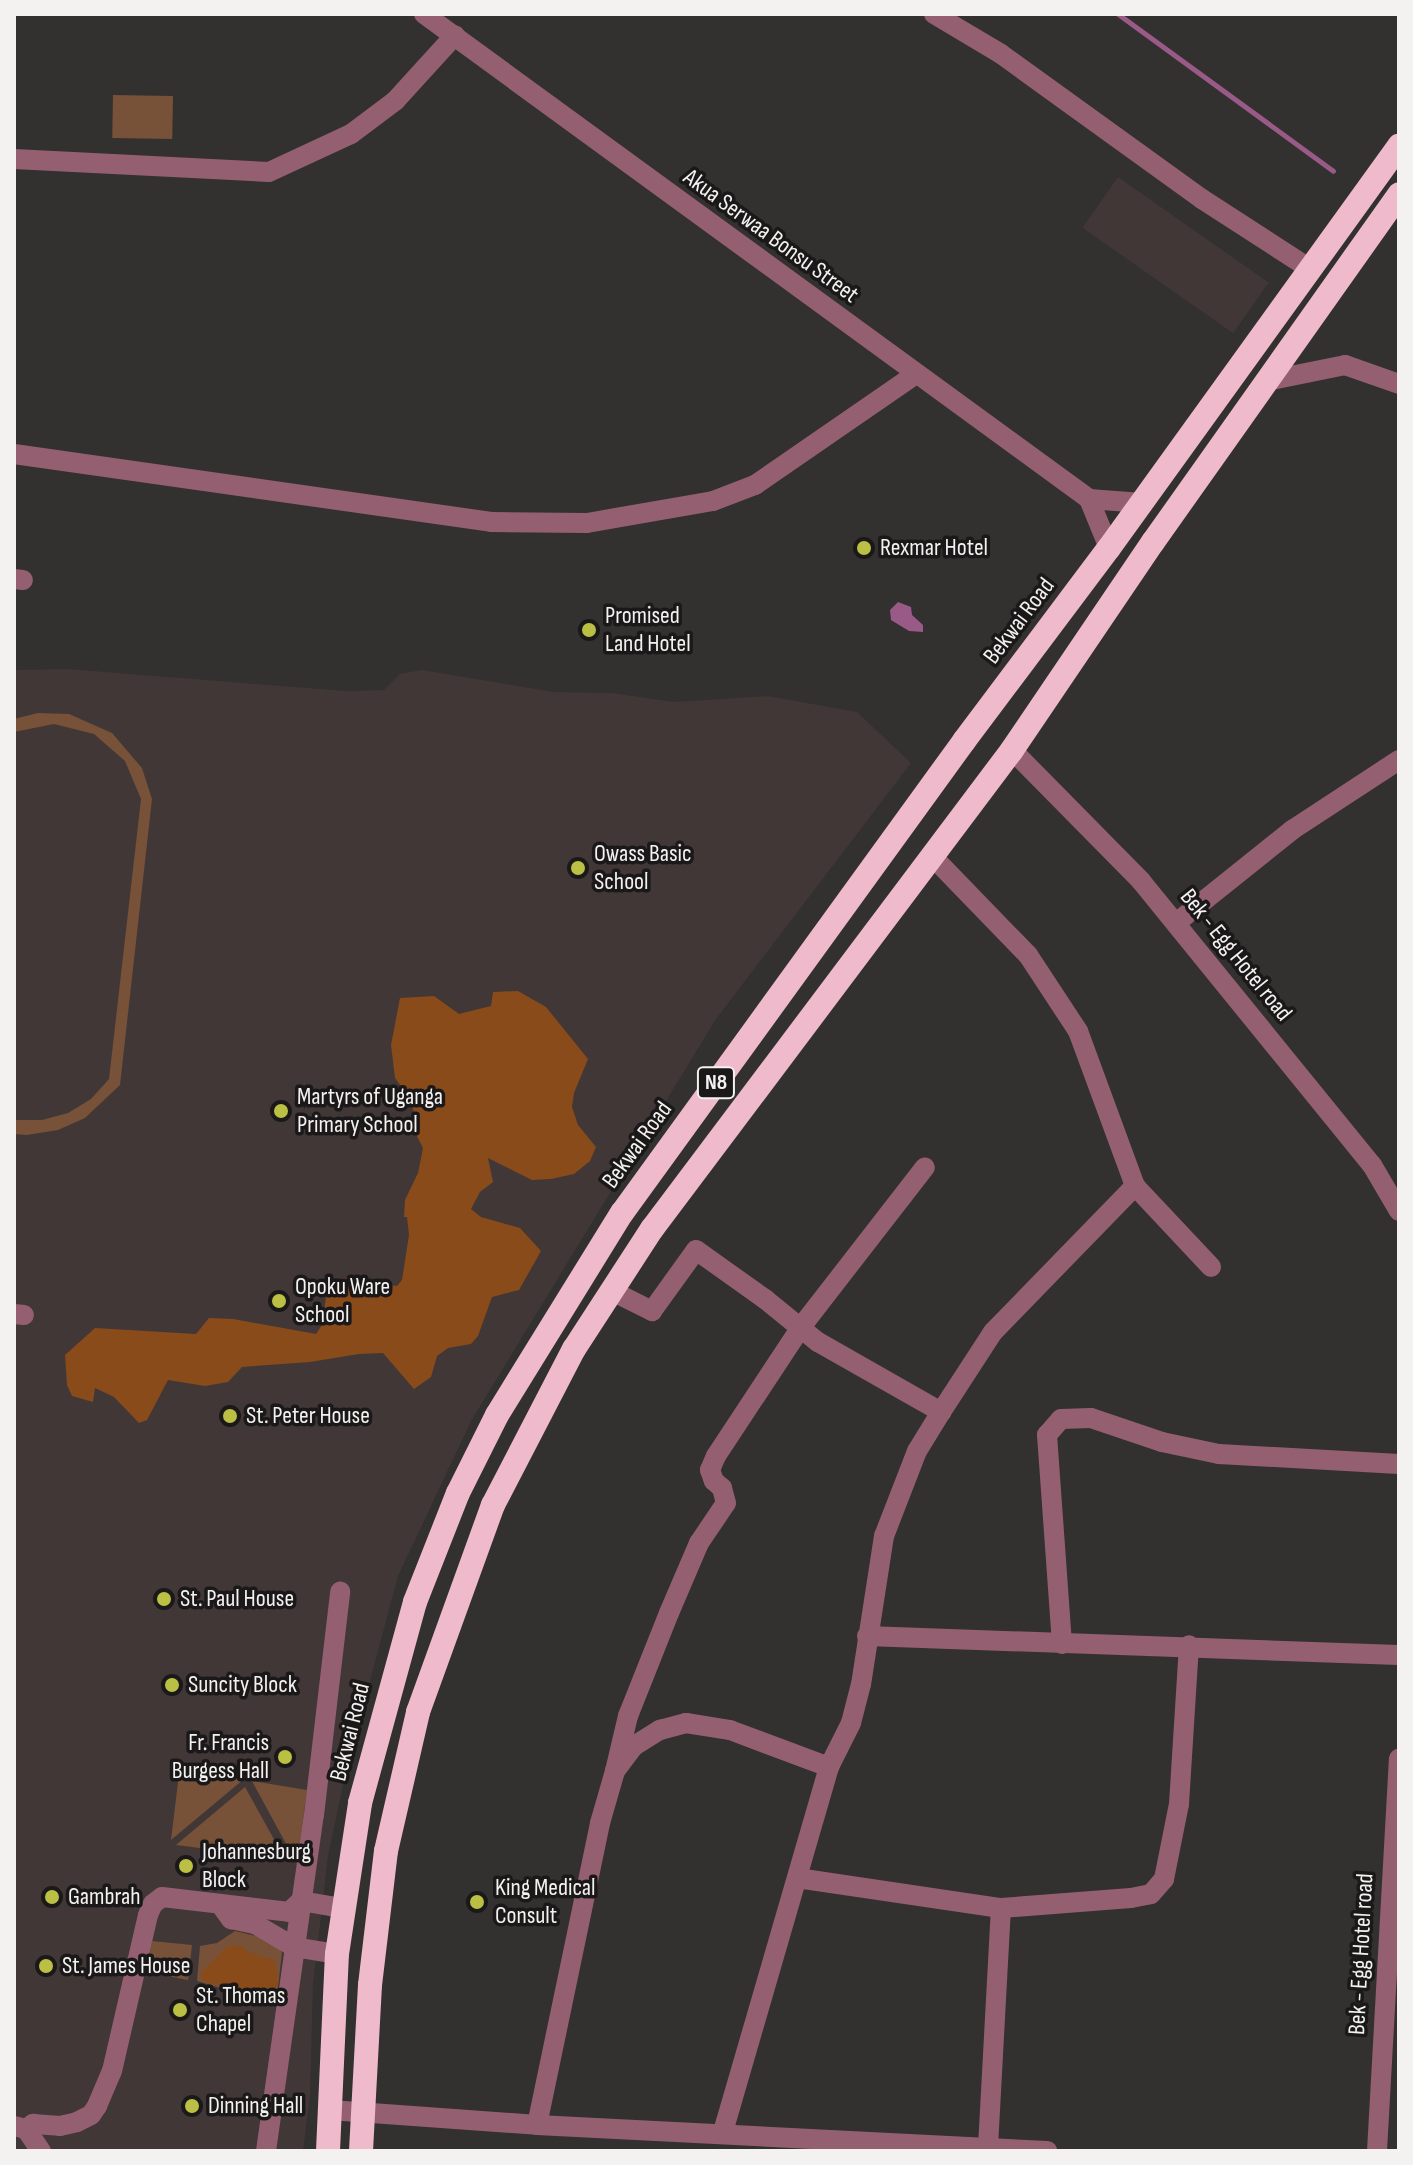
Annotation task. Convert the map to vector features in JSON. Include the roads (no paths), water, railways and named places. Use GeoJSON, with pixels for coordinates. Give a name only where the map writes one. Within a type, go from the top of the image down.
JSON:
{"type":"FeatureCollection","features":[{"type":"Feature","properties":{"kind":"highway","name":"Bekwai Road"},"geometry":{"type":"LineString","coordinates":[[328,2151],[337,1954],[360,1803],[415,1602],[458,1493],[497,1415],[622,1213],[1142,503],[1399,146]]}},
{"type":"Feature","properties":{"kind":"highway","name":"N8"},"geometry":{"type":"LineString","coordinates":[[361,2151],[370,1985],[386,1851],[418,1712],[493,1505],[574,1349],[652,1229],[1012,750],[1399,194]]}},
{"type":"Feature","properties":{"kind":"highway"},"geometry":{"type":"LineString","coordinates":[[871,869],[904,892]]}},
{"type":"Feature","properties":{"kind":"street","name":"Akua Serwaa Bonsu Street"},"geometry":{"type":"LineString","coordinates":[[424,14],[1089,499]]}},
{"type":"Feature","properties":{"kind":"street"},"geometry":{"type":"LineString","coordinates":[[934,14],[992,48],[1202,199],[1310,269]]}},
{"type":"Feature","properties":{"kind":"street"},"geometry":{"type":"LineString","coordinates":[[14,159],[269,172],[351,134],[395,101],[455,35]]}},
{"type":"Feature","properties":{"kind":"street"},"geometry":{"type":"LineString","coordinates":[[1266,381],[1345,365],[1399,384]]}},
{"type":"Feature","properties":{"kind":"street"},"geometry":{"type":"LineString","coordinates":[[14,454],[491,522],[587,523],[701,504],[755,485],[916,374]]}},
{"type":"Feature","properties":{"kind":"street"},"geometry":{"type":"LineString","coordinates":[[1109,548],[1089,499],[1142,503]]}},
{"type":"Feature","properties":{"kind":"street","name":"Bek - Egg Hotel road"},"geometry":{"type":"LineString","coordinates":[[1012,750],[1087,822],[1176,923],[1372,1165],[1399,1211]]}},
{"type":"Feature","properties":{"kind":"street"},"geometry":{"type":"LineString","coordinates":[[1176,923],[1292,830],[1399,760]]}},
{"type":"Feature","properties":{"kind":"street"},"geometry":{"type":"LineString","coordinates":[[931,855],[1028,955],[1078,1031],[1135,1186],[1211,1267]]}},
{"type":"Feature","properties":{"kind":"street"},"geometry":{"type":"LineString","coordinates":[[537,2125],[600,1823],[628,1716],[699,1543],[726,1503],[722,1488],[714,1481],[710,1470],[716,1456],[801,1327],[925,1167]]}},
{"type":"Feature","properties":{"kind":"street"},"geometry":{"type":"LineString","coordinates":[[723,2133],[829,1767],[851,1723],[884,1536],[917,1451],[993,1332],[1135,1186]]}},
{"type":"Feature","properties":{"kind":"street"},"geometry":{"type":"LineString","coordinates":[[612,1291],[652,1311],[696,1250],[818,1342],[941,1412]]}},
{"type":"Feature","properties":{"kind":"street"},"geometry":{"type":"LineString","coordinates":[[1062,1644],[1047,1435],[1061,1419],[1091,1418],[1162,1442],[1219,1454],[1399,1464]]}},
{"type":"Feature","properties":{"kind":"street"},"geometry":{"type":"LineString","coordinates":[[266,2151],[340,1592]]}},
{"type":"Feature","properties":{"kind":"street"},"geometry":{"type":"LineString","coordinates":[[867,1636],[1062,1644],[1189,1645],[1399,1655]]}},
{"type":"Feature","properties":{"kind":"street"},"geometry":{"type":"LineString","coordinates":[[797,1878],[1001,1908],[1151,1894],[1164,1879],[1179,1804],[1189,1645]]}},
{"type":"Feature","properties":{"kind":"street"},"geometry":{"type":"LineString","coordinates":[[615,1771],[634,1746],[660,1730],[686,1723],[730,1730],[829,1767]]}},
{"type":"Feature","properties":{"kind":"street","name":"Bek - Egg Hotel road"},"geometry":{"type":"LineString","coordinates":[[1377,2151],[1396,1856],[1399,1759]]}},
{"type":"Feature","properties":{"kind":"street"},"geometry":{"type":"LineString","coordinates":[[41,2151],[20,2127],[33,2124],[60,2126],[77,2122],[91,2115],[97,2106],[112,2071],[153,1904],[162,1897],[183,1897],[289,1912],[301,1901]]}},
{"type":"Feature","properties":{"kind":"street"},"geometry":{"type":"LineString","coordinates":[[301,1901],[342,1908]]}},
{"type":"Feature","properties":{"kind":"street"},"geometry":{"type":"LineString","coordinates":[[220,1904],[231,1919],[255,1924],[294,1947],[337,1954]]}},
{"type":"Feature","properties":{"kind":"street"},"geometry":{"type":"LineString","coordinates":[[988,2147],[1001,1908]]}},
{"type":"Feature","properties":{"kind":"street"},"geometry":{"type":"LineString","coordinates":[[330,2110],[537,2125],[633,2141],[723,2133],[1047,2151]]}},
{"type":"Feature","properties":{"kind":"waterway"},"geometry":{"type":"LineString","coordinates":[[1118,14],[1333,171]]}},
{"type":"Feature","properties":{"kind":"place","name":"Rexmar Hotel"},"geometry":{"type":"Point","coordinates":[864,548]}},
{"type":"Feature","properties":{"kind":"place","name":"Promised Land Hotel"},"geometry":{"type":"Point","coordinates":[589,630]}},
{"type":"Feature","properties":{"kind":"place","name":"Owass Basic School"},"geometry":{"type":"Point","coordinates":[578,868]}},
{"type":"Feature","properties":{"kind":"place","name":"Martyrs of Uganga Primary School"},"geometry":{"type":"Point","coordinates":[281,1111]}},
{"type":"Feature","properties":{"kind":"place","name":"Opoku Ware School"},"geometry":{"type":"Point","coordinates":[279,1301]}},
{"type":"Feature","properties":{"kind":"place","name":"St. Peter House"},"geometry":{"type":"Point","coordinates":[230,1416]}},
{"type":"Feature","properties":{"kind":"place","name":"St. Paul House"},"geometry":{"type":"Point","coordinates":[164,1599]}},
{"type":"Feature","properties":{"kind":"place","name":"Suncity Block"},"geometry":{"type":"Point","coordinates":[172,1685]}},
{"type":"Feature","properties":{"kind":"place","name":"Fr. Francis Burgess Hall"},"geometry":{"type":"Point","coordinates":[285,1757]}},
{"type":"Feature","properties":{"kind":"place","name":"Johannesburg Block"},"geometry":{"type":"Point","coordinates":[186,1866]}},
{"type":"Feature","properties":{"kind":"place","name":"Gambrah"},"geometry":{"type":"Point","coordinates":[52,1897]}},
{"type":"Feature","properties":{"kind":"place","name":"King Medical Consult"},"geometry":{"type":"Point","coordinates":[477,1902]}},
{"type":"Feature","properties":{"kind":"place","name":"St. James House"},"geometry":{"type":"Point","coordinates":[46,1966]}},
{"type":"Feature","properties":{"kind":"place","name":"St. Thomas Chapel"},"geometry":{"type":"Point","coordinates":[180,2010]}},
{"type":"Feature","properties":{"kind":"place","name":"Dinning Hall"},"geometry":{"type":"Point","coordinates":[192,2106]}}]}
